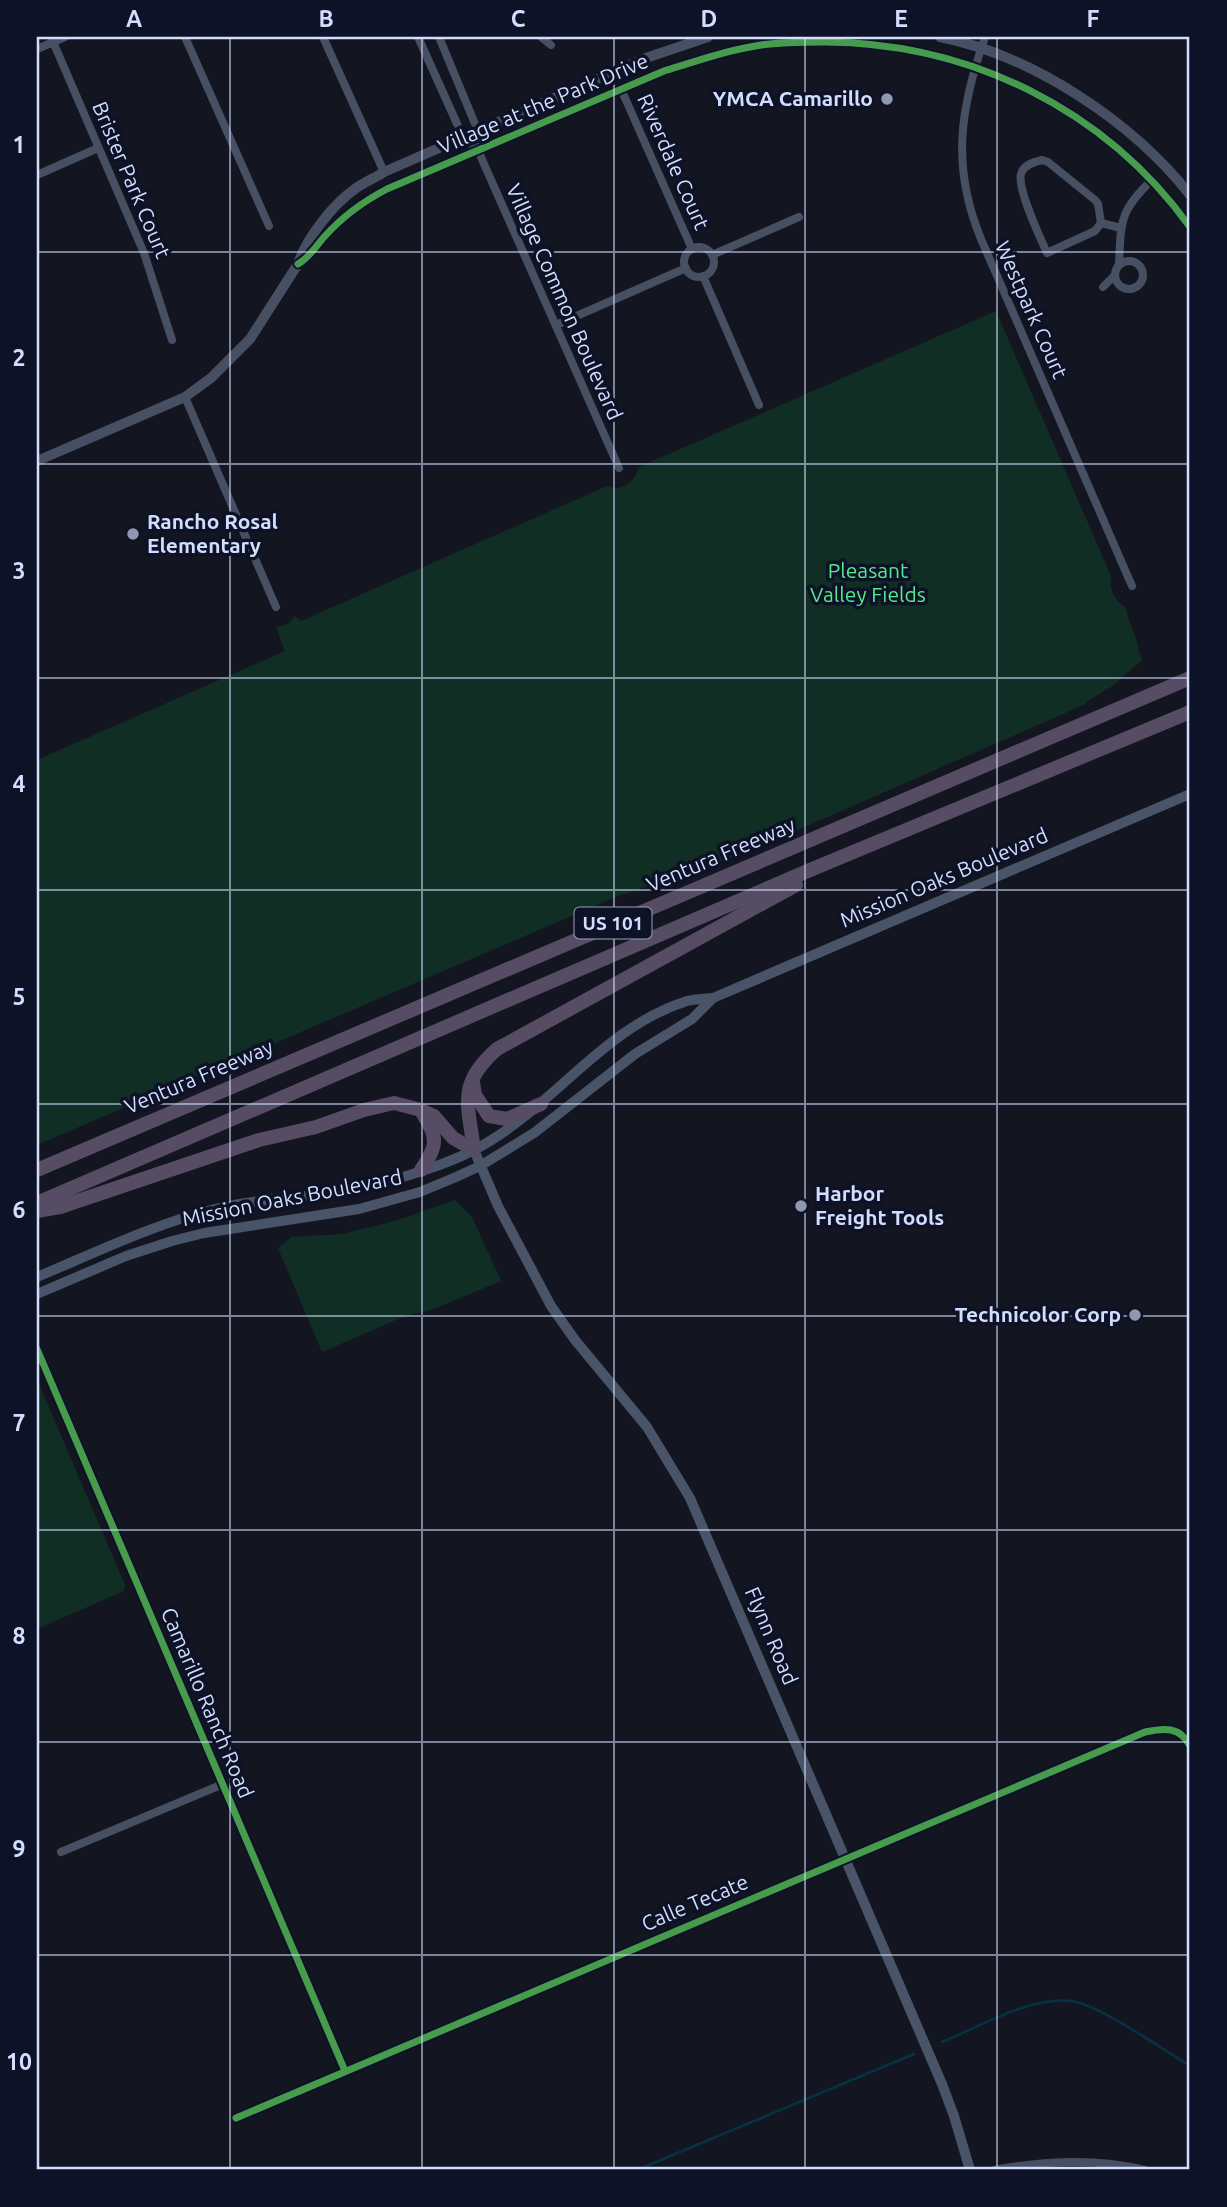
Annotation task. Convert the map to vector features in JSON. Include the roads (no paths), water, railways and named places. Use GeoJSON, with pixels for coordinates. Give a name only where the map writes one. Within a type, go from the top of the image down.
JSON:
{"type":"FeatureCollection","features":[{"type":"Feature","properties":{"kind":"highway"},"geometry":{"type":"LineString","coordinates":[[1104,714],[1190,667]]}},
{"type":"Feature","properties":{"kind":"highway","name":"Ventura Freeway"},"geometry":{"type":"LineString","coordinates":[[37,1170],[1190,678]]}},
{"type":"Feature","properties":{"kind":"highway","name":"US 101"},"geometry":{"type":"LineString","coordinates":[[37,1203],[862,848],[1190,712]]}},
{"type":"Feature","properties":{"kind":"highway"},"geometry":{"type":"LineString","coordinates":[[474,1150],[467,1106],[472,1077],[481,1063],[497,1049],[862,848]]}},
{"type":"Feature","properties":{"kind":"highway"},"geometry":{"type":"LineString","coordinates":[[472,1077],[475,1095],[489,1116],[507,1119],[541,1104]]}},
{"type":"Feature","properties":{"kind":"highway"},"geometry":{"type":"LineString","coordinates":[[37,1211],[60,1208],[259,1140],[394,1103],[434,1116],[453,1138],[474,1150]]}},
{"type":"Feature","properties":{"kind":"highway"},"geometry":{"type":"LineString","coordinates":[[421,1110],[433,1128],[435,1138],[431,1155],[421,1170]]}},
{"type":"Feature","properties":{"kind":"main road","name":"Mission Oaks Boulevard"},"geometry":{"type":"LineString","coordinates":[[37,1277],[144,1231],[184,1217],[234,1206],[344,1191],[421,1170],[474,1150],[502,1134],[646,1019],[688,1001],[713,998],[1190,794]]}},
{"type":"Feature","properties":{"kind":"main road","name":"Mission Oaks Boulevard"},"geometry":{"type":"LineString","coordinates":[[37,1294],[149,1247],[204,1233],[382,1204],[420,1192],[480,1166],[534,1133],[635,1055],[692,1019],[713,998]]}},
{"type":"Feature","properties":{"kind":"main road","name":"Flynn Road"},"geometry":{"type":"LineString","coordinates":[[474,1150],[534,1277],[551,1306],[575,1340],[647,1427],[690,1498],[934,2066],[954,2116],[970,2170]]}},
{"type":"Feature","properties":{"kind":"street"},"geometry":{"type":"LineString","coordinates":[[37,49],[52,39],[65,37]]}},
{"type":"Feature","properties":{"kind":"street"},"geometry":{"type":"LineString","coordinates":[[185,37],[269,226]]}},
{"type":"Feature","properties":{"kind":"street"},"geometry":{"type":"LineString","coordinates":[[323,37],[384,172]]}},
{"type":"Feature","properties":{"kind":"street","name":"Village Common Boulevard"},"geometry":{"type":"LineString","coordinates":[[418,37],[463,137],[478,150]]}},
{"type":"Feature","properties":{"kind":"street","name":"Village Common Boulevard"},"geometry":{"type":"LineString","coordinates":[[439,37],[478,131],[478,150],[619,468]]}},
{"type":"Feature","properties":{"kind":"street"},"geometry":{"type":"LineString","coordinates":[[541,37],[551,45]]}},
{"type":"Feature","properties":{"kind":"street","name":"Village at the Park Drive"},"geometry":{"type":"LineString","coordinates":[[37,461],[185,397],[211,378],[250,339],[329,214],[354,189],[384,172],[643,59],[708,37]]}},
{"type":"Feature","properties":{"kind":"street"},"geometry":{"type":"LineString","coordinates":[[940,37],[1002,55],[1083,98],[1164,165],[1190,195]]}},
{"type":"Feature","properties":{"kind":"street","name":"Westpark Court"},"geometry":{"type":"LineString","coordinates":[[985,37],[962,121],[961,154],[965,190],[981,239],[1132,586]]}},
{"type":"Feature","properties":{"kind":"street","name":"Brister Park Court"},"geometry":{"type":"LineString","coordinates":[[52,39],[144,253],[172,340]]}},
{"type":"Feature","properties":{"kind":"street","name":"Village at the Park Drive"},"geometry":{"type":"LineString","coordinates":[[298,264],[308,258],[323,237],[359,205],[387,189],[621,89],[709,56],[762,45],[804,42],[847,42],[894,47],[975,66],[1026,87],[1065,109],[1117,146],[1152,180],[1190,227]]}},
{"type":"Feature","properties":{"kind":"street","name":"Riverdale Court"},"geometry":{"type":"LineString","coordinates":[[621,89],[692,249]]}},
{"type":"Feature","properties":{"kind":"street"},"geometry":{"type":"LineString","coordinates":[[37,174],[98,148]]}},
{"type":"Feature","properties":{"kind":"street"},"geometry":{"type":"LineString","coordinates":[[1042,160],[1048,162],[1095,200],[1101,223],[1095,231],[1047,253],[1023,190],[1021,173],[1025,167],[1042,160]]}},
{"type":"Feature","properties":{"kind":"street"},"geometry":{"type":"LineString","coordinates":[[1120,248],[1129,261],[1141,267],[1142,280],[1132,288],[1119,285],[1103,287],[1115,275],[1119,265],[1121,228],[1123,216],[1152,180]]}},
{"type":"Feature","properties":{"kind":"street"},"geometry":{"type":"LineString","coordinates":[[712,255],[799,217]]}},
{"type":"Feature","properties":{"kind":"street"},"geometry":{"type":"LineString","coordinates":[[1101,223],[1121,228]]}},
{"type":"Feature","properties":{"kind":"street"},"geometry":{"type":"LineString","coordinates":[[701,247],[712,255],[712,270],[703,276],[691,275],[686,268],[684,260],[692,249],[701,247]]}},
{"type":"Feature","properties":{"kind":"street"},"geometry":{"type":"LineString","coordinates":[[1119,265],[1129,261]]}},
{"type":"Feature","properties":{"kind":"street"},"geometry":{"type":"LineString","coordinates":[[556,325],[686,268]]}},
{"type":"Feature","properties":{"kind":"street"},"geometry":{"type":"LineString","coordinates":[[1115,275],[1119,285]]}},
{"type":"Feature","properties":{"kind":"street"},"geometry":{"type":"LineString","coordinates":[[703,276],[758,405]]}},
{"type":"Feature","properties":{"kind":"street"},"geometry":{"type":"LineString","coordinates":[[185,397],[276,607]]}},
{"type":"Feature","properties":{"kind":"street","name":"Camarillo Ranch Road"},"geometry":{"type":"LineString","coordinates":[[37,1349],[345,2071]]}},
{"type":"Feature","properties":{"kind":"street","name":"Calle Tecate"},"geometry":{"type":"LineString","coordinates":[[236,2118],[1145,1732],[1171,1729],[1181,1734],[1190,1746]]}},
{"type":"Feature","properties":{"kind":"street"},"geometry":{"type":"LineString","coordinates":[[61,1852],[223,1784]]}},
{"type":"Feature","properties":{"kind":"street"},"geometry":{"type":"LineString","coordinates":[[994,2170],[1056,2163],[1122,2165],[1145,2170]]}},
{"type":"Feature","properties":{"kind":"waterway"},"geometry":{"type":"LineString","coordinates":[[942,2042],[1022,2008],[1039,2003],[1071,2001],[1114,2019],[1190,2066]]}},
{"type":"Feature","properties":{"kind":"waterway"},"geometry":{"type":"LineString","coordinates":[[637,2170],[914,2054]]}},
{"type":"Feature","properties":{"kind":"place","name":"YMCA Camarillo"},"geometry":{"type":"Point","coordinates":[887,99]}},
{"type":"Feature","properties":{"kind":"place","name":"Rancho Rosal Elementary"},"geometry":{"type":"Point","coordinates":[133,534]}},
{"type":"Feature","properties":{"kind":"place","name":"Harbor Freight Tools"},"geometry":{"type":"Point","coordinates":[801,1206]}},
{"type":"Feature","properties":{"kind":"place","name":"Technicolor Corp"},"geometry":{"type":"Point","coordinates":[1135,1315]}},
{"type":"Feature","properties":{"kind":"park label","name":"Pleasant Valley Fields"},"geometry":{"type":"Point","coordinates":[868,583]}}]}
